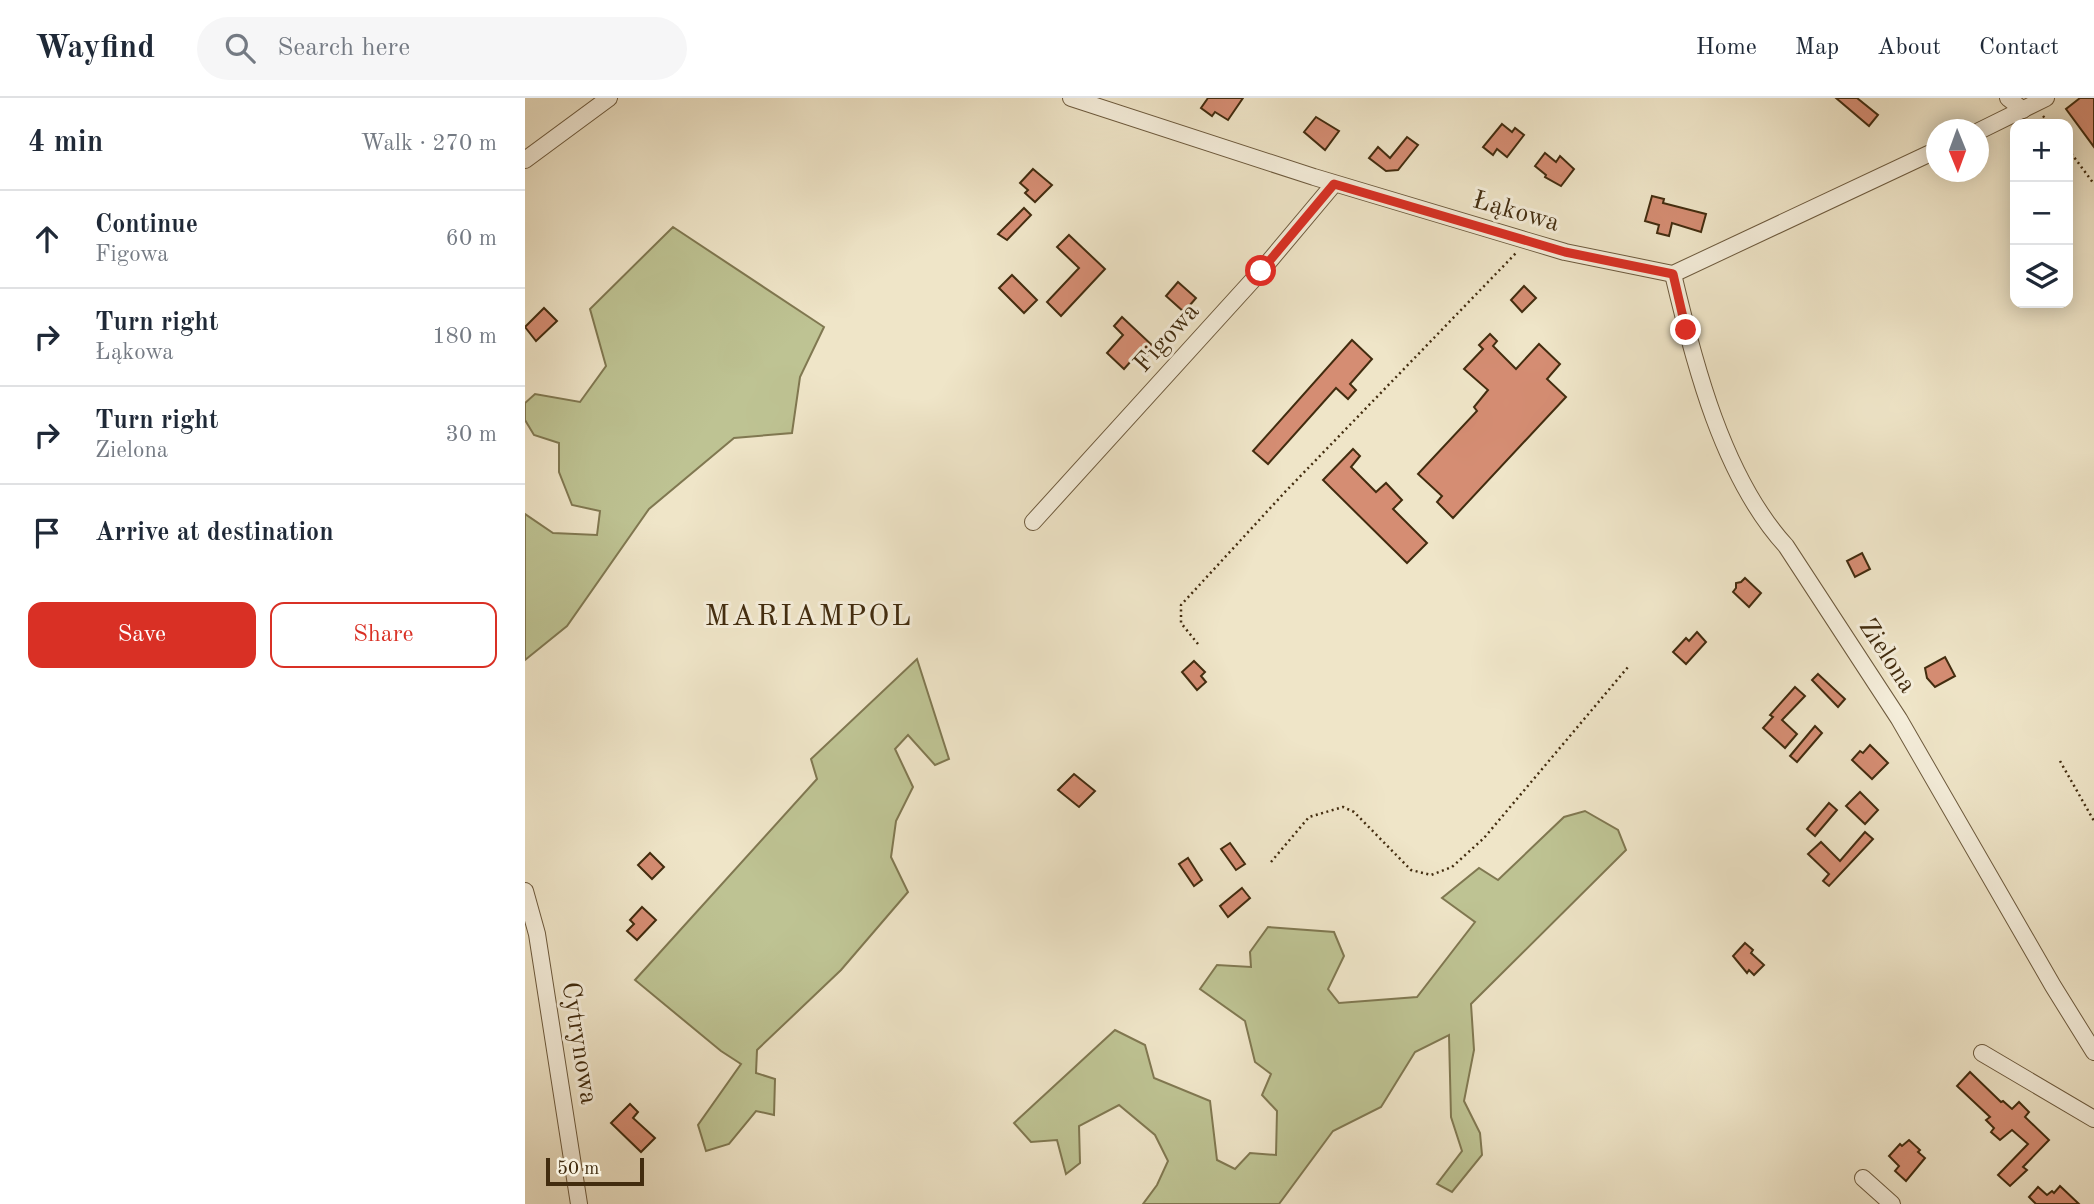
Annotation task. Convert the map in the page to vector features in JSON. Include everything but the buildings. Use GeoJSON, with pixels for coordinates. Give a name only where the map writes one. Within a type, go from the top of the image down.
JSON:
{"type":"FeatureCollection","features":[{"type":"Feature","properties":{"kind":"street"},"geometry":{"type":"LineString","coordinates":[[525,160],[610,98]]}},
{"type":"Feature","properties":{"kind":"street","name":"Łąkowa"},"geometry":{"type":"LineString","coordinates":[[1071,98],[1334,184],[1565,252],[1673,274]]}},
{"type":"Feature","properties":{"kind":"street"},"geometry":{"type":"LineString","coordinates":[[2008,98],[2023,110]]}},
{"type":"Feature","properties":{"kind":"street"},"geometry":{"type":"LineString","coordinates":[[1989,126],[2046,98]]}},
{"type":"Feature","properties":{"kind":"street"},"geometry":{"type":"LineString","coordinates":[[1673,274],[1926,155]]}},
{"type":"Feature","properties":{"kind":"street","name":"Figowa"},"geometry":{"type":"LineString","coordinates":[[1033,522],[1261,271],[1334,184]]}},
{"type":"Feature","properties":{"kind":"street","name":"Zielona"},"geometry":{"type":"LineString","coordinates":[[1673,274],[1702,388],[1736,468],[1769,527],[1786,546],[1899,719],[2094,1052]]}},
{"type":"Feature","properties":{"kind":"street","name":"Cytrynowa"},"geometry":{"type":"LineString","coordinates":[[525,891],[537,933],[579,1204]]}},
{"type":"Feature","properties":{"kind":"street"},"geometry":{"type":"LineString","coordinates":[[1982,1054],[2094,1119]]}},
{"type":"Feature","properties":{"kind":"street"},"geometry":{"type":"LineString","coordinates":[[1863,1178],[1892,1204]]}},
{"type":"Feature","properties":{"kind":"path"},"geometry":{"type":"LineString","coordinates":[[2073,156],[2094,184]]}},
{"type":"Feature","properties":{"kind":"path"},"geometry":{"type":"LineString","coordinates":[[1198,644],[1181,622],[1181,605],[1285,492],[1528,241]]}},
{"type":"Feature","properties":{"kind":"path"},"geometry":{"type":"LineString","coordinates":[[1271,862],[1309,817],[1343,807],[1354,812],[1411,870],[1431,875],[1452,867],[1484,838],[1628,667]]}},
{"type":"Feature","properties":{"kind":"path"},"geometry":{"type":"LineString","coordinates":[[2060,761],[2094,821]]}},
{"type":"Feature","properties":{"kind":"green space"},"geometry":{"type":"Polygon","coordinates":[[[673,227],[824,327],[800,377],[792,433],[734,438],[649,509],[567,626],[525,660],[525,514],[553,533],[597,535],[600,511],[572,505],[559,472],[559,443],[534,435],[525,420],[525,403],[535,394],[580,402],[606,366],[590,309],[673,227]]]}},
{"type":"Feature","properties":{"kind":"green space"},"geometry":{"type":"Polygon","coordinates":[[[917,659],[949,759],[935,765],[908,735],[895,749],[913,787],[896,821],[891,857],[908,892],[841,970],[757,1050],[756,1073],[775,1079],[774,1115],[756,1111],[729,1144],[706,1151],[698,1125],[741,1064],[721,1051],[635,980],[817,779],[811,759],[917,659]]]}},
{"type":"Feature","properties":{"kind":"green space"},"geometry":{"type":"Polygon","coordinates":[[[1585,811],[1618,830],[1626,850],[1471,1004],[1474,1050],[1464,1101],[1480,1133],[1482,1155],[1452,1192],[1437,1184],[1462,1151],[1451,1117],[1449,1035],[1415,1052],[1381,1107],[1333,1131],[1279,1204],[1143,1204],[1157,1185],[1168,1161],[1155,1135],[1119,1105],[1079,1126],[1080,1163],[1066,1174],[1057,1140],[1031,1142],[1014,1123],[1115,1030],[1145,1045],[1154,1078],[1210,1101],[1217,1160],[1235,1169],[1250,1153],[1276,1155],[1277,1111],[1262,1095],[1271,1074],[1255,1062],[1245,1021],[1200,989],[1217,965],[1251,967],[1250,952],[1268,927],[1334,932],[1344,956],[1328,989],[1339,1003],[1417,997],[1475,922],[1442,898],[1479,868],[1498,880],[1564,817],[1585,811]]]}},
{"type":"Feature","properties":{"kind":"district","name":"MARIAMPOL"},"geometry":{"type":"Point","coordinates":[809,617]}},
{"type":"Feature","properties":{"kind":"route"},"geometry":{"type":"LineString","coordinates":[[1261,271],[1334,184],[1565,252],[1673,274],[1686,330]]}}]}
